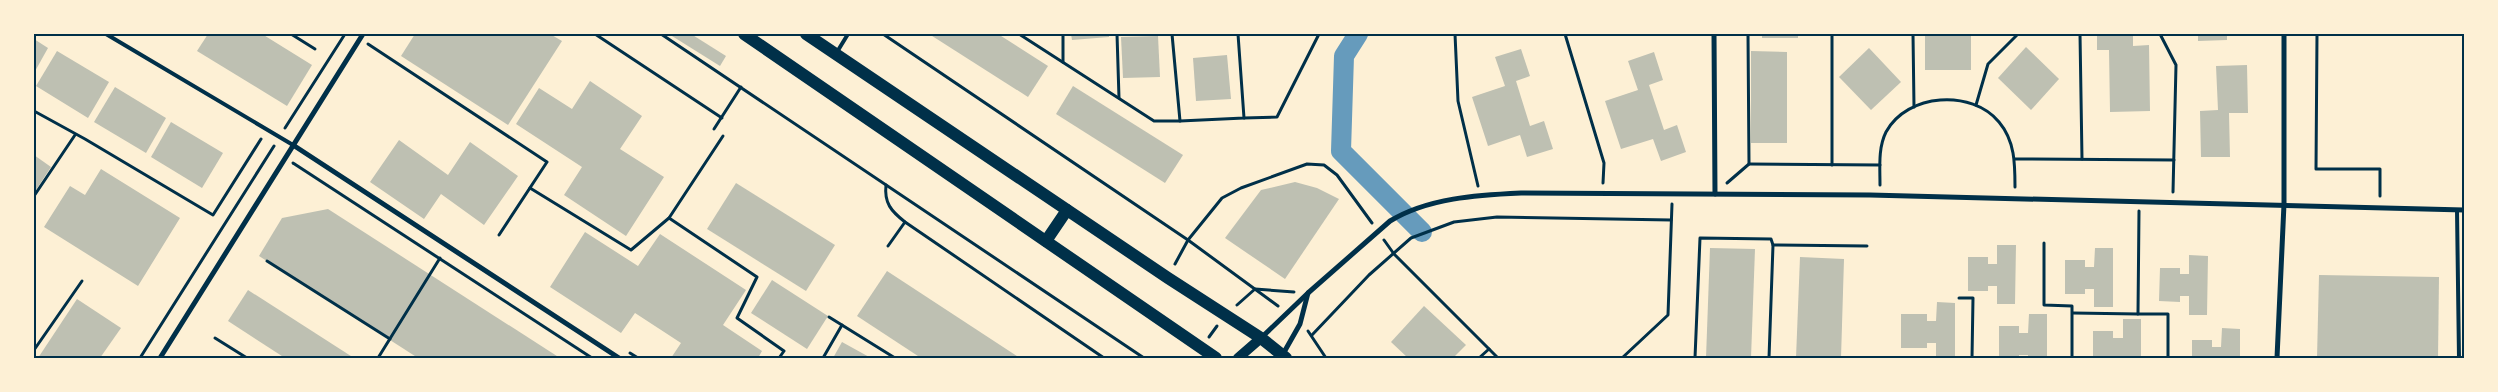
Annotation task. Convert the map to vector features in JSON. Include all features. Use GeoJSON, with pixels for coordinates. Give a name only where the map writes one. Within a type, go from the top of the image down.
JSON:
{"type":"FeatureCollection","features":[{"type":"Feature","properties":{"kind":"main road"},"geometry":{"type":"LineString","coordinates":[[744,34],[1216,358]]}},
{"type":"Feature","properties":{"kind":"main road"},"geometry":{"type":"LineString","coordinates":[[806,34],[1168,278],[1261,338],[1283,357]]}},
{"type":"Feature","properties":{"kind":"main road"},"geometry":{"type":"LineString","coordinates":[[1046,241],[1067,210]]}},
{"type":"Feature","properties":{"kind":"main road"},"geometry":{"type":"LineString","coordinates":[[1238,358],[1261,338]]}},
{"type":"Feature","properties":{"kind":"street"},"geometry":{"type":"LineString","coordinates":[[1714,34],[1715,194]]}},
{"type":"Feature","properties":{"kind":"street"},"geometry":{"type":"LineString","coordinates":[[2277,358],[2284,204],[2284,34]]}},
{"type":"Feature","properties":{"kind":"street"},"geometry":{"type":"LineString","coordinates":[[160,358],[361,36]]}},
{"type":"Feature","properties":{"kind":"street"},"geometry":{"type":"LineString","coordinates":[[292,145],[620,358]]}},
{"type":"Feature","properties":{"kind":"street"},"geometry":{"type":"LineString","coordinates":[[1261,338],[1308,292],[1377,230],[1403,213],[1440,202],[1481,195],[1603,193],[1880,195],[2464,210]]}},
{"type":"Feature","properties":{"kind":"street"},"geometry":{"type":"LineString","coordinates":[[1283,357],[1300,324],[1308,292]]}},
{"type":"Feature","properties":{"kind":"lane"},"geometry":{"type":"LineString","coordinates":[[106,34],[292,145]]}},
{"type":"Feature","properties":{"kind":"lane"},"geometry":{"type":"LineString","coordinates":[[836,54],[848,34]]}},
{"type":"Feature","properties":{"kind":"lane"},"geometry":{"type":"LineString","coordinates":[[2457,210],[2459,358]]}},
{"type":"Feature","properties":{"kind":"path"},"geometry":{"type":"LineString","coordinates":[[291,34],[315,49]]}},
{"type":"Feature","properties":{"kind":"path"},"geometry":{"type":"LineString","coordinates":[[140,358],[345,34]]}},
{"type":"Feature","properties":{"kind":"path"},"geometry":{"type":"LineString","coordinates":[[595,34],[722,118]]}},
{"type":"Feature","properties":{"kind":"path"},"geometry":{"type":"LineString","coordinates":[[661,34],[1144,358]]}},
{"type":"Feature","properties":{"kind":"path"},"geometry":{"type":"LineString","coordinates":[[883,34],[1188,240],[1288,312]]}},
{"type":"Feature","properties":{"kind":"path"},"geometry":{"type":"LineString","coordinates":[[1019,34],[1154,121],[1277,117],[1319,34]]}},
{"type":"Feature","properties":{"kind":"path"},"geometry":{"type":"LineString","coordinates":[[1063,34],[1063,62]]}},
{"type":"Feature","properties":{"kind":"path"},"geometry":{"type":"LineString","coordinates":[[1116,34],[1119,98]]}},
{"type":"Feature","properties":{"kind":"path"},"geometry":{"type":"LineString","coordinates":[[1172,34],[1180,121]]}},
{"type":"Feature","properties":{"kind":"path"},"geometry":{"type":"LineString","coordinates":[[1238,34],[1244,118]]}},
{"type":"Feature","properties":{"kind":"path"},"geometry":{"type":"LineString","coordinates":[[1454,34],[1458,102],[1481,195]]}},
{"type":"Feature","properties":{"kind":"path"},"geometry":{"type":"LineString","coordinates":[[1566,34],[1604,163],[1603,193]]}},
{"type":"Feature","properties":{"kind":"path"},"geometry":{"type":"LineString","coordinates":[[1748,34],[1749,164]]}},
{"type":"Feature","properties":{"kind":"path"},"geometry":{"type":"LineString","coordinates":[[1832,34],[1832,165]]}},
{"type":"Feature","properties":{"kind":"path"},"geometry":{"type":"LineString","coordinates":[[1913,34],[1914,107]]}},
{"type":"Feature","properties":{"kind":"path"},"geometry":{"type":"LineString","coordinates":[[1976,105],[1988,64],[2018,34]]}},
{"type":"Feature","properties":{"kind":"path"},"geometry":{"type":"LineString","coordinates":[[2080,34],[2082,159]]}},
{"type":"Feature","properties":{"kind":"path"},"geometry":{"type":"LineString","coordinates":[[2160,34],[2176,65],[2172,201]]}},
{"type":"Feature","properties":{"kind":"path"},"geometry":{"type":"LineString","coordinates":[[2317,34],[2316,169],[2380,169],[2380,207]]}},
{"type":"Feature","properties":{"kind":"path"},"geometry":{"type":"LineString","coordinates":[[361,36],[547,162],[499,235]]}},
{"type":"Feature","properties":{"kind":"path"},"geometry":{"type":"LineString","coordinates":[[714,130],[741,87]]}},
{"type":"Feature","properties":{"kind":"path"},"geometry":{"type":"LineString","coordinates":[[1880,195],[1881,151],[1886,133],[1899,115],[1914,107],[1945,100],[1976,105],[1990,112],[2000,122],[2009,140],[2015,159],[2015,198]]}},
{"type":"Feature","properties":{"kind":"path"},"geometry":{"type":"LineString","coordinates":[[34,111],[213,215],[267,130]]}},
{"type":"Feature","properties":{"kind":"path"},"geometry":{"type":"LineString","coordinates":[[34,196],[75,135]]}},
{"type":"Feature","properties":{"kind":"path"},"geometry":{"type":"LineString","coordinates":[[530,188],[631,250],[669,218],[723,136]]}},
{"type":"Feature","properties":{"kind":"path"},"geometry":{"type":"LineString","coordinates":[[271,150],[592,358]]}},
{"type":"Feature","properties":{"kind":"path"},"geometry":{"type":"LineString","coordinates":[[2015,159],[2174,160]]}},
{"type":"Feature","properties":{"kind":"path"},"geometry":{"type":"LineString","coordinates":[[1168,278],[1188,240],[1222,198],[1241,188],[1307,164],[1324,165],[1337,175],[1394,254],[1498,358]]}},
{"type":"Feature","properties":{"kind":"path"},"geometry":{"type":"LineString","coordinates":[[1715,194],[1749,164],[1880,165]]}},
{"type":"Feature","properties":{"kind":"path"},"geometry":{"type":"LineString","coordinates":[[886,185],[888,207],[904,222],[1104,358]]}},
{"type":"Feature","properties":{"kind":"path"},"geometry":{"type":"LineString","coordinates":[[1622,358],[1668,315],[1672,194]]}},
{"type":"Feature","properties":{"kind":"path"},"geometry":{"type":"LineString","coordinates":[[2138,314],[2140,201]]}},
{"type":"Feature","properties":{"kind":"path"},"geometry":{"type":"LineString","coordinates":[[1312,335],[1369,275],[1411,238],[1454,222],[1497,217],[1671,220]]}},
{"type":"Feature","properties":{"kind":"path"},"geometry":{"type":"LineString","coordinates":[[669,218],[757,277],[738,318],[784,351],[779,358]]}},
{"type":"Feature","properties":{"kind":"path"},"geometry":{"type":"LineString","coordinates":[[888,246],[904,222]]}},
{"type":"Feature","properties":{"kind":"path"},"geometry":{"type":"LineString","coordinates":[[1695,358],[1700,238],[1771,240],[1773,245],[1769,358]]}},
{"type":"Feature","properties":{"kind":"path"},"geometry":{"type":"LineString","coordinates":[[2044,243],[2044,305],[2072,306],[2072,358]]}},
{"type":"Feature","properties":{"kind":"path"},"geometry":{"type":"LineString","coordinates":[[1773,245],[1867,246]]}},
{"type":"Feature","properties":{"kind":"path"},"geometry":{"type":"LineString","coordinates":[[380,358],[448,246]]}},
{"type":"Feature","properties":{"kind":"path"},"geometry":{"type":"LineString","coordinates":[[267,261],[390,339]]}},
{"type":"Feature","properties":{"kind":"path"},"geometry":{"type":"LineString","coordinates":[[34,350],[82,281]]}},
{"type":"Feature","properties":{"kind":"path"},"geometry":{"type":"LineString","coordinates":[[1959,298],[1973,298],[1972,358]]}},
{"type":"Feature","properties":{"kind":"path"},"geometry":{"type":"LineString","coordinates":[[2072,313],[2168,314],[2168,358]]}},
{"type":"Feature","properties":{"kind":"path"},"geometry":{"type":"LineString","coordinates":[[829,317],[895,358]]}},
{"type":"Feature","properties":{"kind":"path"},"geometry":{"type":"LineString","coordinates":[[1300,324],[1312,335],[1326,358]]}},
{"type":"Feature","properties":{"kind":"path"},"geometry":{"type":"LineString","coordinates":[[824,358],[842,325]]}},
{"type":"Feature","properties":{"kind":"path"},"geometry":{"type":"LineString","coordinates":[[215,338],[247,358]]}},
{"type":"Feature","properties":{"kind":"path"},"geometry":{"type":"LineString","coordinates":[[1480,358],[1489,349]]}},
{"type":"Feature","properties":{"kind":"building"},"geometry":{"type":"Polygon","coordinates":[[[208,34],[262,34],[312,65],[287,106],[197,51],[208,34]]]}},
{"type":"Feature","properties":{"kind":"building"},"geometry":{"type":"Polygon","coordinates":[[[415,34],[550,34],[562,41],[508,125],[401,56],[415,34]]]}},
{"type":"Feature","properties":{"kind":"building"},"geometry":{"type":"Polygon","coordinates":[[[673,34],[691,34],[726,56],[720,66],[672,36],[673,34]]]}},
{"type":"Feature","properties":{"kind":"building"},"geometry":{"type":"Polygon","coordinates":[[[929,34],[998,34],[1048,66],[1028,97],[929,34]]]}},
{"type":"Feature","properties":{"kind":"building"},"geometry":{"type":"Polygon","coordinates":[[[1071,34],[1109,34],[1109,37],[1072,40],[1071,34]]]}},
{"type":"Feature","properties":{"kind":"building"},"geometry":{"type":"Polygon","coordinates":[[[1762,34],[1798,34],[1798,38],[1762,38],[1762,34]]]}},
{"type":"Feature","properties":{"kind":"building"},"geometry":{"type":"Polygon","coordinates":[[[1925,34],[1971,34],[1971,70],[1925,70],[1925,34]]]}},
{"type":"Feature","properties":{"kind":"building"},"geometry":{"type":"Polygon","coordinates":[[[2097,34],[2133,34],[2133,46],[2149,45],[2150,111],[2110,112],[2109,50],[2097,50],[2097,34]]]}},
{"type":"Feature","properties":{"kind":"building"},"geometry":{"type":"Polygon","coordinates":[[[2198,34],[2227,34],[2227,40],[2198,41],[2198,34]]]}},
{"type":"Feature","properties":{"kind":"building"},"geometry":{"type":"Polygon","coordinates":[[[1158,36],[1160,77],[1123,78],[1121,37],[1158,36]]]}},
{"type":"Feature","properties":{"kind":"building"},"geometry":{"type":"Polygon","coordinates":[[[34,39],[48,48],[34,73],[34,39]]]}},
{"type":"Feature","properties":{"kind":"building"},"geometry":{"type":"Polygon","coordinates":[[[2026,47],[2059,79],[2031,110],[1998,78],[2026,47]]]}},
{"type":"Feature","properties":{"kind":"building"},"geometry":{"type":"Polygon","coordinates":[[[1869,48],[1901,82],[1871,110],[1839,77],[1869,48]]]}},
{"type":"Feature","properties":{"kind":"building"},"geometry":{"type":"Polygon","coordinates":[[[1521,49],[1530,76],[1516,81],[1530,126],[1544,121],[1553,149],[1527,157],[1520,135],[1488,146],[1472,97],[1505,86],[1495,57],[1521,49]]]}},
{"type":"Feature","properties":{"kind":"building"},"geometry":{"type":"Polygon","coordinates":[[[57,51],[109,82],[88,118],[36,86],[57,51]]]}},
{"type":"Feature","properties":{"kind":"building"},"geometry":{"type":"Polygon","coordinates":[[[1751,51],[1787,52],[1787,143],[1751,143],[1751,51]]]}},
{"type":"Feature","properties":{"kind":"building"},"geometry":{"type":"Polygon","coordinates":[[[1654,52],[1663,80],[1649,85],[1664,130],[1677,125],[1686,152],[1661,161],[1653,139],[1621,149],[1605,101],[1638,90],[1628,61],[1654,52]]]}},
{"type":"Feature","properties":{"kind":"building"},"geometry":{"type":"Polygon","coordinates":[[[1227,55],[1231,99],[1196,101],[1193,58],[1227,55]]]}},
{"type":"Feature","properties":{"kind":"building"},"geometry":{"type":"Polygon","coordinates":[[[2247,65],[2248,113],[2229,113],[2230,157],[2201,157],[2200,111],[2218,110],[2216,66],[2247,65]]]}},
{"type":"Feature","properties":{"kind":"building"},"geometry":{"type":"Polygon","coordinates":[[[590,81],[642,116],[620,149],[664,177],[626,236],[564,195],[582,167],[516,124],[539,88],[572,109],[590,81]]]}},
{"type":"Feature","properties":{"kind":"building"},"geometry":{"type":"Polygon","coordinates":[[[1073,86],[1183,155],[1165,183],[1056,114],[1073,86]]]}},
{"type":"Feature","properties":{"kind":"building"},"geometry":{"type":"Polygon","coordinates":[[[115,87],[166,118],[146,153],[94,122],[115,87]]]}},
{"type":"Feature","properties":{"kind":"building"},"geometry":{"type":"Polygon","coordinates":[[[171,122],[223,153],[202,188],[151,157],[171,122]]]}},
{"type":"Feature","properties":{"kind":"building"},"geometry":{"type":"Polygon","coordinates":[[[399,140],[448,175],[470,142],[518,176],[484,225],[441,194],[424,219],[370,182],[399,140]]]}},
{"type":"Feature","properties":{"kind":"building"},"geometry":{"type":"Polygon","coordinates":[[[34,155],[51,167],[34,193],[34,155]]]}},
{"type":"Feature","properties":{"kind":"building"},"geometry":{"type":"Polygon","coordinates":[[[101,169],[180,218],[138,286],[44,227],[70,186],[85,195],[101,169]]]}},
{"type":"Feature","properties":{"kind":"building"},"geometry":{"type":"Polygon","coordinates":[[[1295,182],[1317,188],[1339,199],[1285,279],[1225,238],[1261,190],[1295,182]]]}},
{"type":"Feature","properties":{"kind":"building"},"geometry":{"type":"Polygon","coordinates":[[[736,183],[835,245],[806,291],[707,229],[736,183]]]}},
{"type":"Feature","properties":{"kind":"building"},"geometry":{"type":"Polygon","coordinates":[[[328,209],[560,358],[418,358],[259,256],[282,218],[328,209]]]}},
{"type":"Feature","properties":{"kind":"building"},"geometry":{"type":"Polygon","coordinates":[[[585,232],[638,266],[660,234],[746,290],[723,325],[762,351],[758,358],[671,358],[681,343],[635,313],[621,333],[550,287],[585,232]]]}},
{"type":"Feature","properties":{"kind":"building"},"geometry":{"type":"Polygon","coordinates":[[[1997,245],[2016,245],[2015,304],[1997,304],[1997,286],[1988,286],[1988,291],[1968,291],[1968,257],[1988,257],[1988,264],[1997,264],[1997,245]]]}},
{"type":"Feature","properties":{"kind":"building"},"geometry":{"type":"Polygon","coordinates":[[[1710,248],[1755,249],[1751,358],[1706,358],[1710,248]]]}},
{"type":"Feature","properties":{"kind":"building"},"geometry":{"type":"Polygon","coordinates":[[[2095,248],[2113,248],[2113,307],[2094,307],[2094,289],[2085,289],[2085,294],[2065,294],[2065,260],[2085,260],[2085,267],[2094,267],[2095,248]]]}},
{"type":"Feature","properties":{"kind":"building"},"geometry":{"type":"Polygon","coordinates":[[[2189,255],[2208,256],[2207,315],[2189,315],[2189,296],[2180,296],[2180,302],[2159,301],[2160,268],[2180,268],[2180,274],[2189,274],[2189,255]]]}},
{"type":"Feature","properties":{"kind":"building"},"geometry":{"type":"Polygon","coordinates":[[[1800,257],[1844,259],[1841,358],[1796,358],[1800,257]]]}},
{"type":"Feature","properties":{"kind":"building"},"geometry":{"type":"Polygon","coordinates":[[[887,271],[1020,358],[921,358],[857,316],[887,271]]]}},
{"type":"Feature","properties":{"kind":"building"},"geometry":{"type":"Polygon","coordinates":[[[2319,275],[2439,277],[2438,358],[2317,358],[2319,275]]]}},
{"type":"Feature","properties":{"kind":"building"},"geometry":{"type":"Polygon","coordinates":[[[772,280],[828,316],[807,349],[751,313],[772,280]]]}},
{"type":"Feature","properties":{"kind":"building"},"geometry":{"type":"Polygon","coordinates":[[[248,290],[354,358],[285,358],[228,321],[248,290]]]}},
{"type":"Feature","properties":{"kind":"building"},"geometry":{"type":"Polygon","coordinates":[[[77,299],[121,328],[100,358],[38,358],[77,299]]]}},
{"type":"Feature","properties":{"kind":"building"},"geometry":{"type":"Polygon","coordinates":[[[1937,302],[1955,303],[1955,358],[1936,358],[1936,343],[1927,343],[1927,348],[1901,348],[1901,314],[1927,314],[1927,321],[1936,321],[1937,302]]]}},
{"type":"Feature","properties":{"kind":"building"},"geometry":{"type":"Polygon","coordinates":[[[1424,306],[1466,345],[1453,358],[1408,358],[1391,342],[1424,306]]]}},
{"type":"Feature","properties":{"kind":"building"},"geometry":{"type":"Polygon","coordinates":[[[2029,314],[2047,314],[2047,358],[2028,358],[2028,355],[2019,355],[2019,358],[1999,358],[1999,326],[2019,326],[2019,333],[2028,333],[2029,314]]]}},
{"type":"Feature","properties":{"kind":"building"},"geometry":{"type":"Polygon","coordinates":[[[2123,319],[2141,319],[2141,358],[2093,358],[2093,331],[2113,331],[2113,338],[2123,338],[2123,319]]]}},
{"type":"Feature","properties":{"kind":"building"},"geometry":{"type":"Polygon","coordinates":[[[2222,328],[2240,329],[2240,358],[2192,358],[2192,340],[2212,340],[2212,347],[2221,347],[2222,328]]]}},
{"type":"Feature","properties":{"kind":"building"},"geometry":{"type":"Polygon","coordinates":[[[842,342],[871,358],[833,358],[842,342]]]}},
{"type":"Feature","properties":{"kind":"waterway"},"geometry":{"type":"LineString","coordinates":[[1358,34],[1344,56],[1341,151],[1422,232]]}}]}
